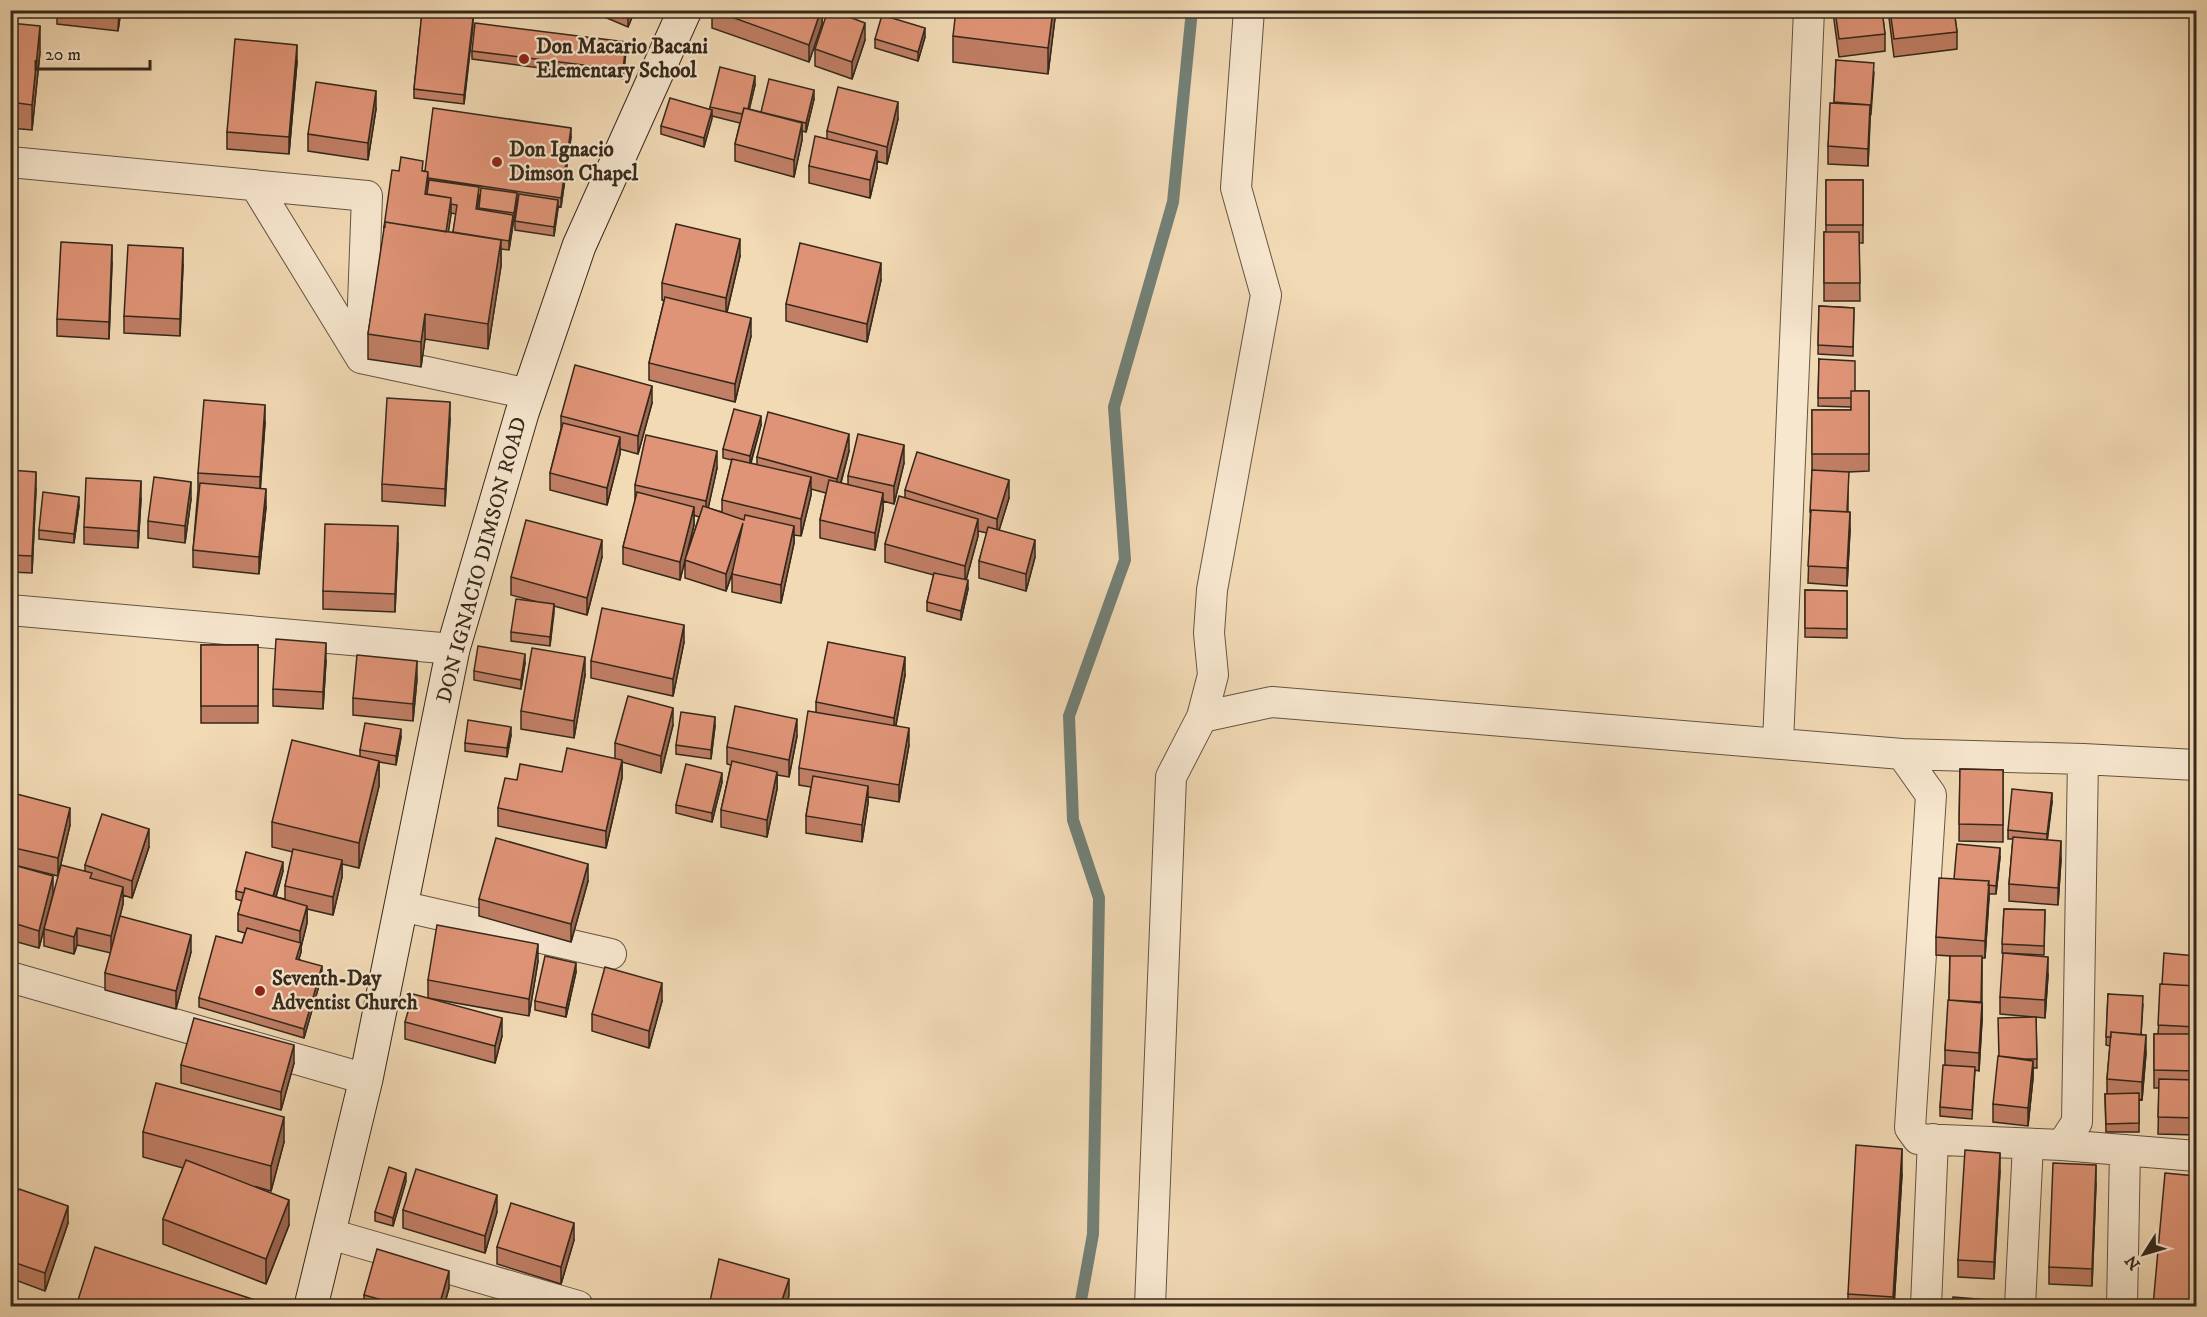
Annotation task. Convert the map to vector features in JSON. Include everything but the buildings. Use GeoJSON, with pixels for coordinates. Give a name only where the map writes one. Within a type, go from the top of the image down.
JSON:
{"type":"FeatureCollection","features":[{"type":"Feature","properties":{"kind":"street","name":"DON IGNACIO DIMSON ROAD"},"geometry":{"type":"LineString","coordinates":[[312,1306],[366,1079],[453,649],[529,394],[579,246],[685,10]]}},
{"type":"Feature","properties":{"kind":"street"},"geometry":{"type":"LineString","coordinates":[[1150,1306],[1171,777],[1202,717],[1213,675],[1209,633],[1212,590],[1266,295],[1236,188],[1249,10]]}},
{"type":"Feature","properties":{"kind":"street"},"geometry":{"type":"LineString","coordinates":[[1778,744],[1809,10]]}},
{"type":"Feature","properties":{"kind":"street"},"geometry":{"type":"LineString","coordinates":[[10,162],[368,196],[362,358]]}},
{"type":"Feature","properties":{"kind":"street"},"geometry":{"type":"LineString","coordinates":[[255,185],[362,358],[529,394]]}},
{"type":"Feature","properties":{"kind":"street"},"geometry":{"type":"LineString","coordinates":[[10,610],[453,649]]}},
{"type":"Feature","properties":{"kind":"street"},"geometry":{"type":"LineString","coordinates":[[1202,717],[1272,702],[1902,754],[2196,765]]}},
{"type":"Feature","properties":{"kind":"street"},"geometry":{"type":"LineString","coordinates":[[1902,754],[1931,795],[1910,1128],[1918,1139],[2062,1145],[2196,1156]]}},
{"type":"Feature","properties":{"kind":"street"},"geometry":{"type":"LineString","coordinates":[[2062,1145],[2077,1122],[2083,759]]}},
{"type":"Feature","properties":{"kind":"street"},"geometry":{"type":"LineString","coordinates":[[401,906],[611,954]]}},
{"type":"Feature","properties":{"kind":"street"},"geometry":{"type":"LineString","coordinates":[[10,977],[366,1079]]}},
{"type":"Feature","properties":{"kind":"street"},"geometry":{"type":"LineString","coordinates":[[1926,1306],[1932,1139]]}},
{"type":"Feature","properties":{"kind":"street"},"geometry":{"type":"LineString","coordinates":[[2020,1306],[2028,1144]]}},
{"type":"Feature","properties":{"kind":"street"},"geometry":{"type":"LineString","coordinates":[[2122,1306],[2125,1150]]}},
{"type":"Feature","properties":{"kind":"street"},"geometry":{"type":"LineString","coordinates":[[330,1234],[578,1306]]}},
{"type":"Feature","properties":{"kind":"waterway"},"geometry":{"type":"LineString","coordinates":[[1080,1306],[1093,1234],[1099,898],[1073,820],[1069,716],[1125,560],[1114,407],[1173,202],[1192,10]]}},
{"type":"Feature","properties":{"kind":"place","name":"Don Macario Bacani Elementary School"},"geometry":{"type":"Point","coordinates":[524,59]}},
{"type":"Feature","properties":{"kind":"place","name":"Don Ignacio Dimson Chapel"},"geometry":{"type":"Point","coordinates":[497,162]}},
{"type":"Feature","properties":{"kind":"place","name":"Seventh-Day Adventist Church"},"geometry":{"type":"Point","coordinates":[260,991]}}]}
